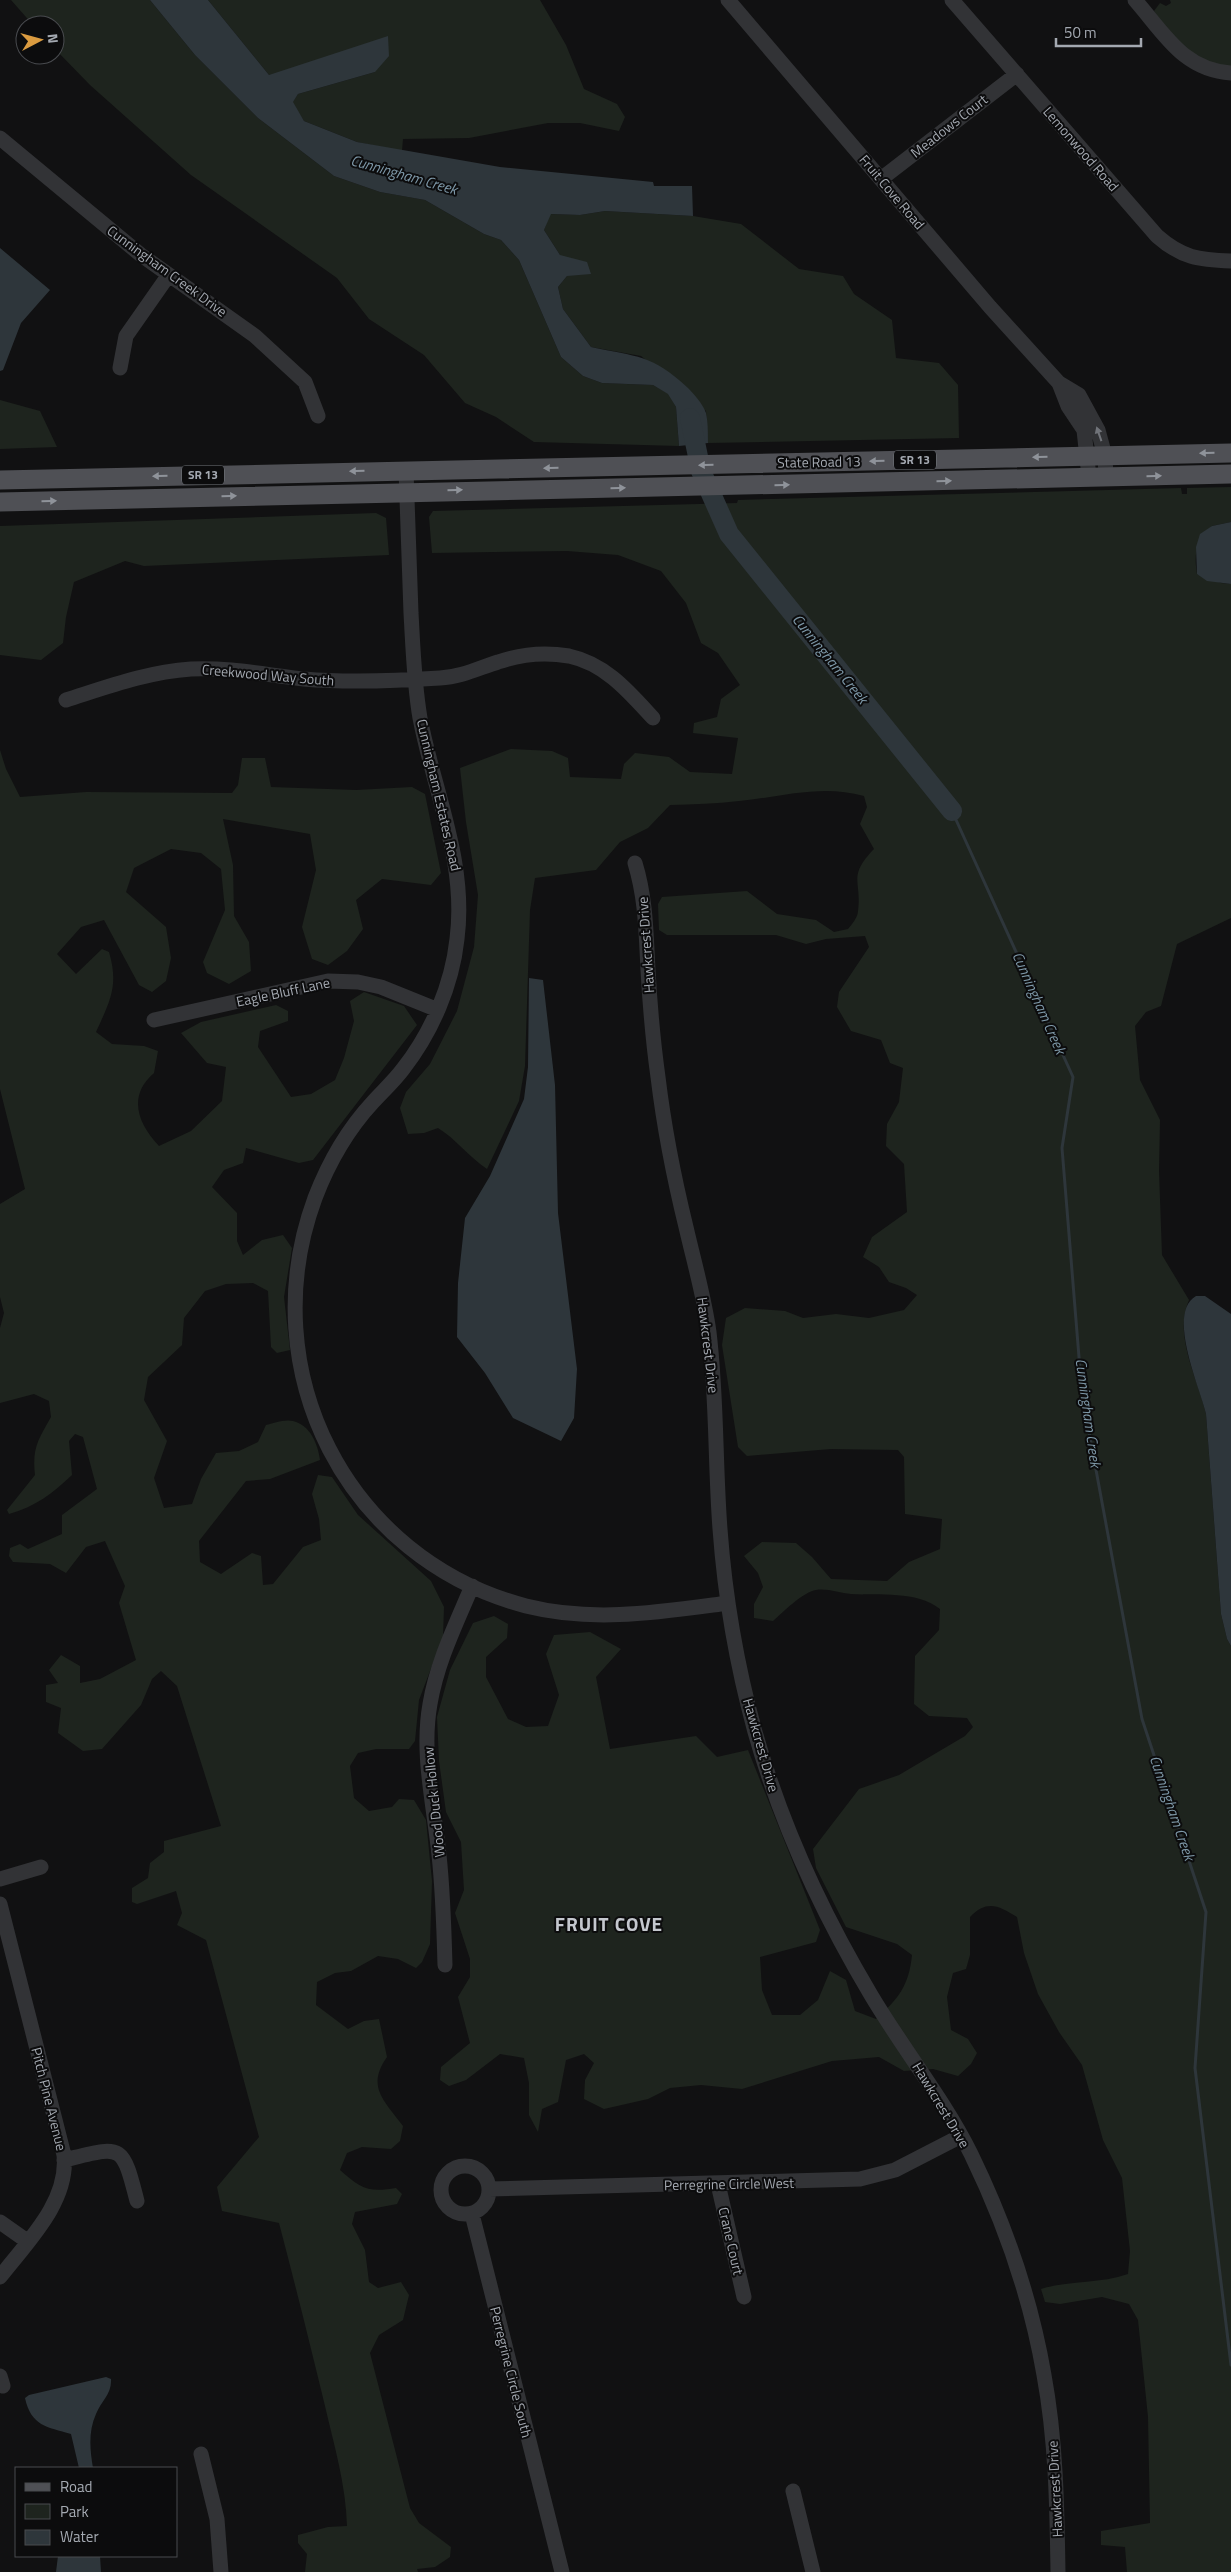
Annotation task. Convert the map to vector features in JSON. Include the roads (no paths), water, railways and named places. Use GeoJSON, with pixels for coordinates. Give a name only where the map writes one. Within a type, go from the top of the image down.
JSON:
{"type":"FeatureCollection","features":[{"type":"Feature","properties":{"kind":"main road","name":"State Road 13"},"geometry":{"type":"LineString","coordinates":[[406,470],[1231,453]]}},
{"type":"Feature","properties":{"kind":"main road","name":"SR 13"},"geometry":{"type":"LineString","coordinates":[[0,480],[406,470]]}},
{"type":"Feature","properties":{"kind":"main road","name":"State Road 13"},"geometry":{"type":"LineString","coordinates":[[407,491],[670,488],[1231,474]]}},
{"type":"Feature","properties":{"kind":"main road","name":"SR 13"},"geometry":{"type":"LineString","coordinates":[[0,502],[407,491]]}},
{"type":"Feature","properties":{"kind":"street","name":"Fruit Cove Road"},"geometry":{"type":"LineString","coordinates":[[728,0],[990,307],[1058,383],[1068,406],[1084,430],[1097,456],[1097,477]]}},
{"type":"Feature","properties":{"kind":"street","name":"Lemonwood Road"},"geometry":{"type":"LineString","coordinates":[[952,0],[1157,236],[1168,246],[1189,257],[1231,261]]}},
{"type":"Feature","properties":{"kind":"street"},"geometry":{"type":"LineString","coordinates":[[1135,0],[1189,61],[1209,70],[1231,73]]}},
{"type":"Feature","properties":{"kind":"street","name":"Meadows Court"},"geometry":{"type":"LineString","coordinates":[[881,179],[1016,74]]}},
{"type":"Feature","properties":{"kind":"street","name":"Cunningham Creek Drive"},"geometry":{"type":"LineString","coordinates":[[0,138],[93,217],[168,276],[230,316],[305,382],[318,416]]}},
{"type":"Feature","properties":{"kind":"street"},"geometry":{"type":"LineString","coordinates":[[120,368],[126,336],[168,276]]}},
{"type":"Feature","properties":{"kind":"street","name":"Cunningham Estates Road"},"geometry":{"type":"LineString","coordinates":[[406,470],[414,679],[420,718],[444,810],[458,884],[460,915],[452,967],[438,1010],[415,1053],[402,1071],[357,1121],[326,1171],[316,1195],[301,1244],[295,1293],[295,1329],[306,1392],[325,1442],[344,1476],[372,1513],[395,1535],[426,1559],[472,1586],[529,1606],[580,1615],[637,1615],[728,1603]]}},
{"type":"Feature","properties":{"kind":"street","name":"Creekwood Way South"},"geometry":{"type":"LineString","coordinates":[[66,700],[134,678],[191,669],[247,671],[303,679],[350,681],[442,678],[464,675],[518,657],[537,654],[563,655],[588,662],[608,673],[653,718]]}},
{"type":"Feature","properties":{"kind":"street","name":"Hawkcrest Drive"},"geometry":{"type":"LineString","coordinates":[[635,864],[642,884],[645,908],[650,1012],[658,1080],[673,1169],[708,1326],[716,1424],[719,1524],[728,1603],[756,1733],[790,1833],[841,1942],[871,1994],[944,2105],[961,2136],[1000,2221],[1036,2335],[1045,2379],[1052,2431],[1058,2572]]}},
{"type":"Feature","properties":{"kind":"street","name":"Eagle Bluff Lane"},"geometry":{"type":"LineString","coordinates":[[154,1020],[328,981],[358,982],[381,987],[438,1010]]}},
{"type":"Feature","properties":{"kind":"street","name":"Wood Duck Hollow"},"geometry":{"type":"LineString","coordinates":[[445,1965],[442,1883],[427,1759],[427,1727],[433,1685],[443,1653],[472,1586]]}},
{"type":"Feature","properties":{"kind":"street"},"geometry":{"type":"LineString","coordinates":[[0,1880],[41,1868]]}},
{"type":"Feature","properties":{"kind":"street","name":"Pitch Pine Avenue"},"geometry":{"type":"LineString","coordinates":[[0,1904],[64,2160],[63,2184],[58,2198],[0,2277]]}},
{"type":"Feature","properties":{"kind":"street","name":"Perregrine Circle West"},"geometry":{"type":"LineString","coordinates":[[489,2189],[830,2182],[878,2176],[895,2170],[961,2136]]}},
{"type":"Feature","properties":{"kind":"street"},"geometry":{"type":"LineString","coordinates":[[64,2160],[107,2151],[120,2154],[127,2164],[137,2200]]}},
{"type":"Feature","properties":{"kind":"street"},"geometry":{"type":"LineString","coordinates":[[464,2166],[480,2171],[484,2175],[489,2189],[484,2205],[472,2214],[457,2213],[450,2210],[445,2204],[440,2191],[446,2174],[452,2169],[464,2166]]}},
{"type":"Feature","properties":{"kind":"street","name":"Crane Court"},"geometry":{"type":"LineString","coordinates":[[718,2184],[744,2297]]}},
{"type":"Feature","properties":{"kind":"street","name":"Perregrine Circle South"},"geometry":{"type":"LineString","coordinates":[[472,2214],[562,2572]]}},
{"type":"Feature","properties":{"kind":"street"},"geometry":{"type":"LineString","coordinates":[[0,2222],[27,2242]]}},
{"type":"Feature","properties":{"kind":"street"},"geometry":{"type":"LineString","coordinates":[[201,2454],[217,2519],[221,2572]]}},
{"type":"Feature","properties":{"kind":"street"},"geometry":{"type":"LineString","coordinates":[[793,2492],[813,2572]]}},
{"type":"Feature","properties":{"kind":"water"},"geometry":{"type":"Polygon","coordinates":[[[150,0],[208,0],[269,75],[388,36],[389,56],[375,72],[298,94],[293,102],[304,121],[357,142],[500,167],[653,182],[654,186],[692,186],[693,216],[605,211],[580,215],[551,214],[544,230],[560,255],[587,262],[591,274],[567,276],[558,287],[563,309],[591,347],[643,358],[675,377],[693,393],[705,410],[708,443],[679,446],[676,407],[668,394],[653,385],[602,383],[583,376],[561,357],[519,260],[501,240],[484,234],[425,200],[380,192],[334,176],[258,118],[195,55],[150,0]]]}},
{"type":"Feature","properties":{"kind":"water"},"geometry":{"type":"Polygon","coordinates":[[[0,248],[50,290],[21,323],[3,370],[0,371],[0,248]]]}},
{"type":"Feature","properties":{"kind":"water"},"geometry":{"type":"Polygon","coordinates":[[[1231,522],[1231,584],[1207,581],[1197,574],[1196,547],[1200,534],[1212,526],[1231,522]]]}},
{"type":"Feature","properties":{"kind":"water"},"geometry":{"type":"Polygon","coordinates":[[[529,978],[543,980],[555,1085],[558,1213],[577,1369],[574,1418],[561,1441],[513,1418],[485,1373],[457,1337],[458,1283],[465,1218],[490,1176],[524,1099],[528,1067],[529,978]]]}},
{"type":"Feature","properties":{"kind":"water"},"geometry":{"type":"Polygon","coordinates":[[[1196,1296],[1205,1296],[1231,1314],[1231,1646],[1227,1639],[1221,1614],[1206,1414],[1192,1370],[1184,1334],[1184,1318],[1188,1305],[1196,1296]]]}},
{"type":"Feature","properties":{"kind":"water"},"geometry":{"type":"Polygon","coordinates":[[[106,2377],[111,2379],[110,2389],[93,2421],[91,2434],[93,2467],[79,2467],[71,2434],[47,2427],[36,2420],[31,2414],[25,2398],[29,2395],[106,2377]]]}},
{"type":"Feature","properties":{"kind":"water"},"geometry":{"type":"Polygon","coordinates":[[[58,2557],[100,2557],[101,2572],[56,2572],[58,2557]]]}},
{"type":"Feature","properties":{"kind":"waterway","name":"Cunningham Creek"},"geometry":{"type":"LineString","coordinates":[[690,418],[701,471],[729,534],[952,811]]}},
{"type":"Feature","properties":{"kind":"waterway","name":"Cunningham Creek"},"geometry":{"type":"LineString","coordinates":[[952,811],[1073,1077],[1062,1148],[1082,1394],[1142,1719],[1206,1912],[1195,2068],[1231,2365]]}},
{"type":"Feature","properties":{"kind":"district","name":"FRUIT COVE"},"geometry":{"type":"Point","coordinates":[609,1924]}}]}
